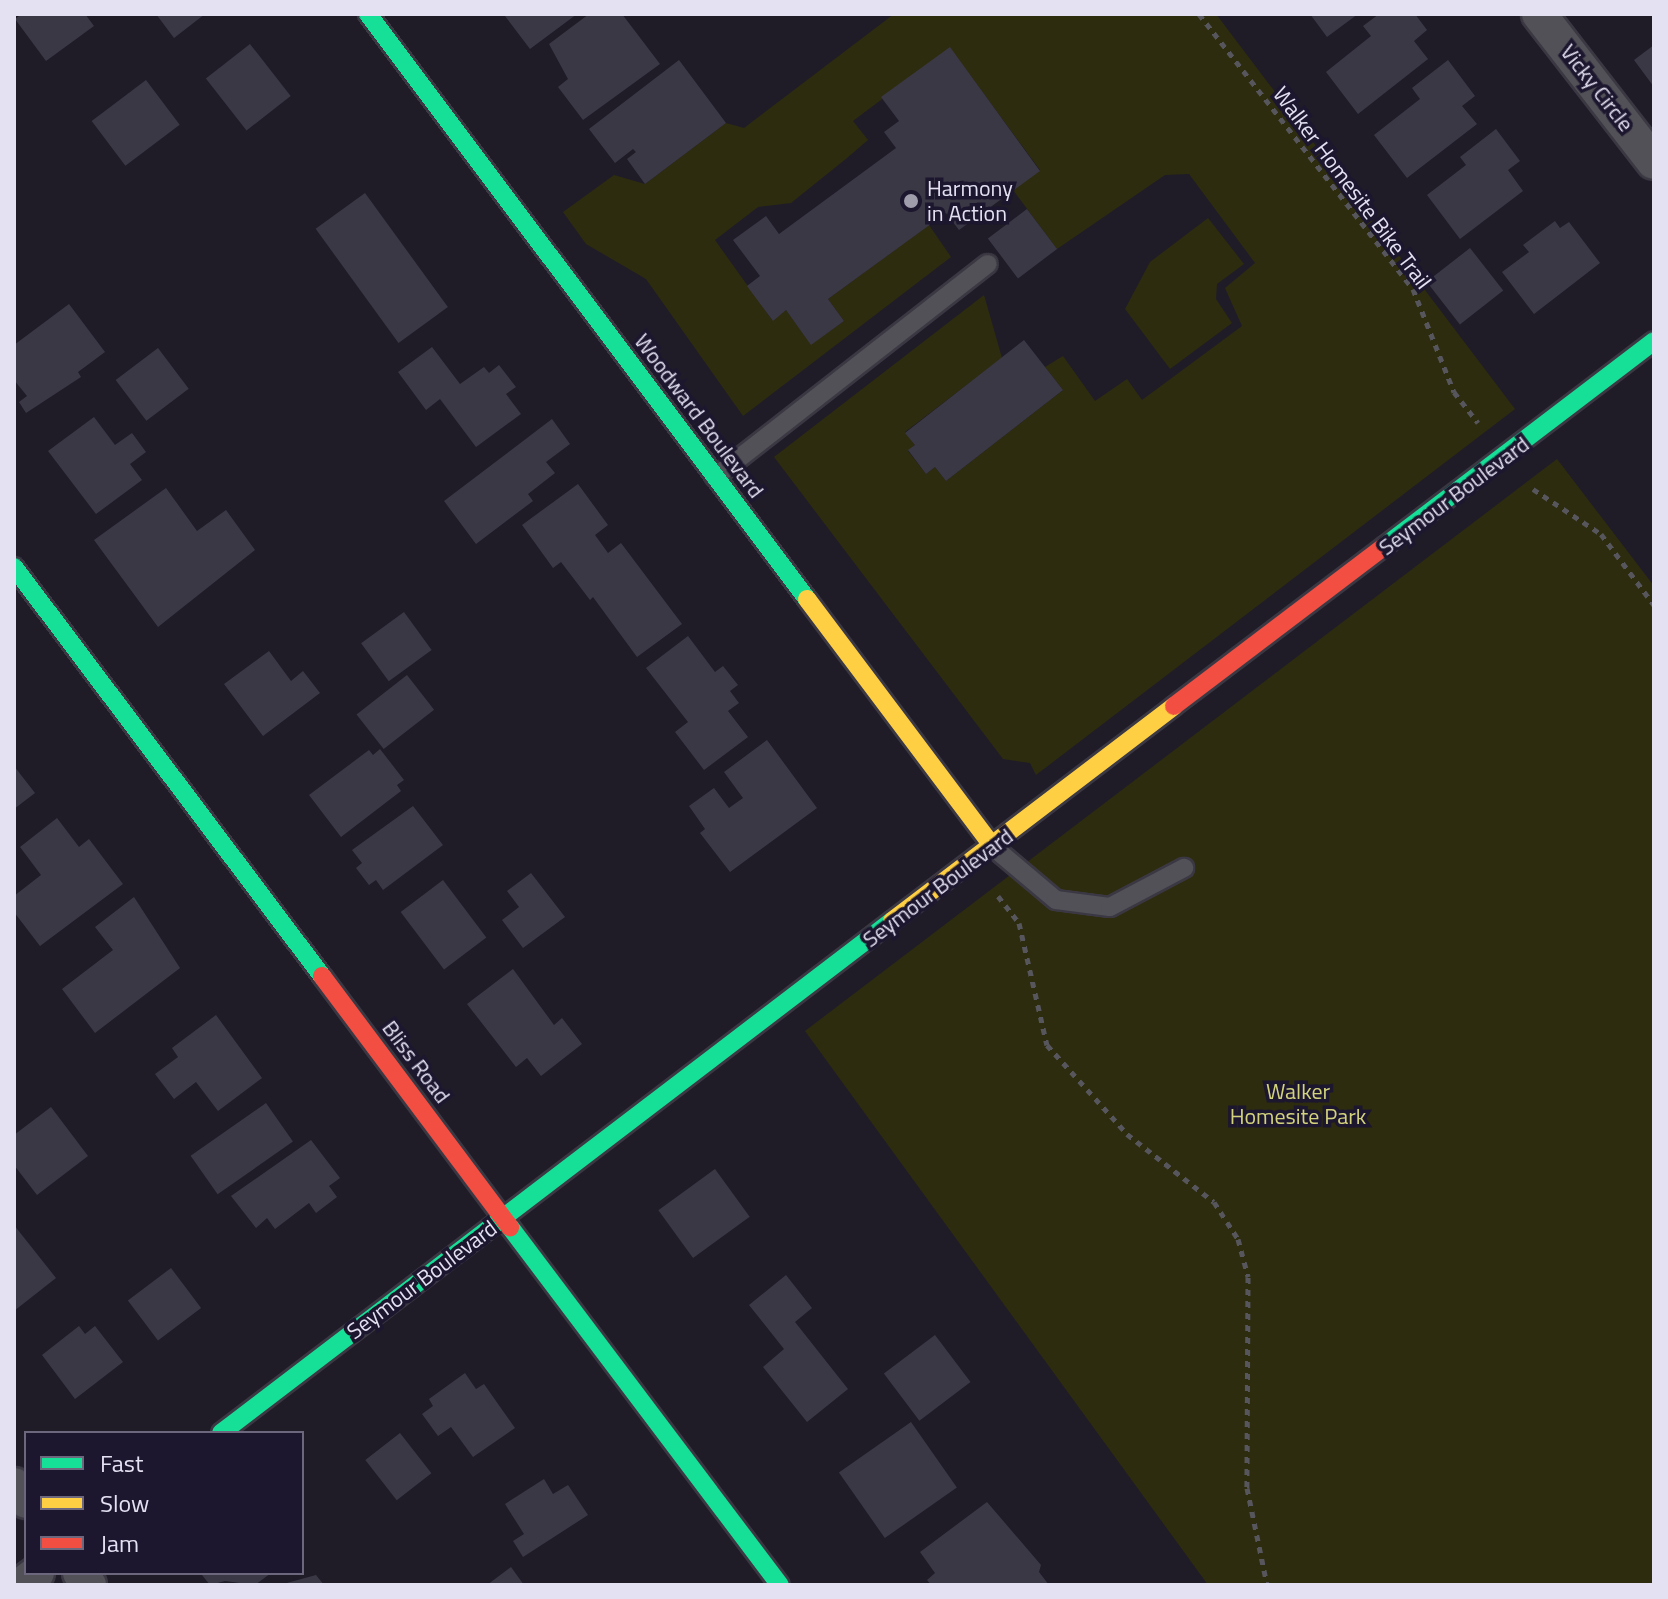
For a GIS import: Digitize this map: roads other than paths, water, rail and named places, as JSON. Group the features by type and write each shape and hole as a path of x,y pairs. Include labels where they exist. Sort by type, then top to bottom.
{"street":[{"name":"Woodward Boulevard","path":"368,14 993,847"},
{"name":"Vicky Circle","path":"1539,14 1654,162"},
{"name":"Seymour Boulevard","path":"224,1431 1654,341"},
{"name":"Bliss Road","path":"14,567 780,1585"}],"lane":[{"path":"715,477 988,264"},
{"path":"993,847 1056,900 1110,907 1184,868"}],"place":[{"name":"Harmony in Action","path":"911,201"}],"park label":[{"name":"Walker Homesite Park","path":"1298,1104"}]}
